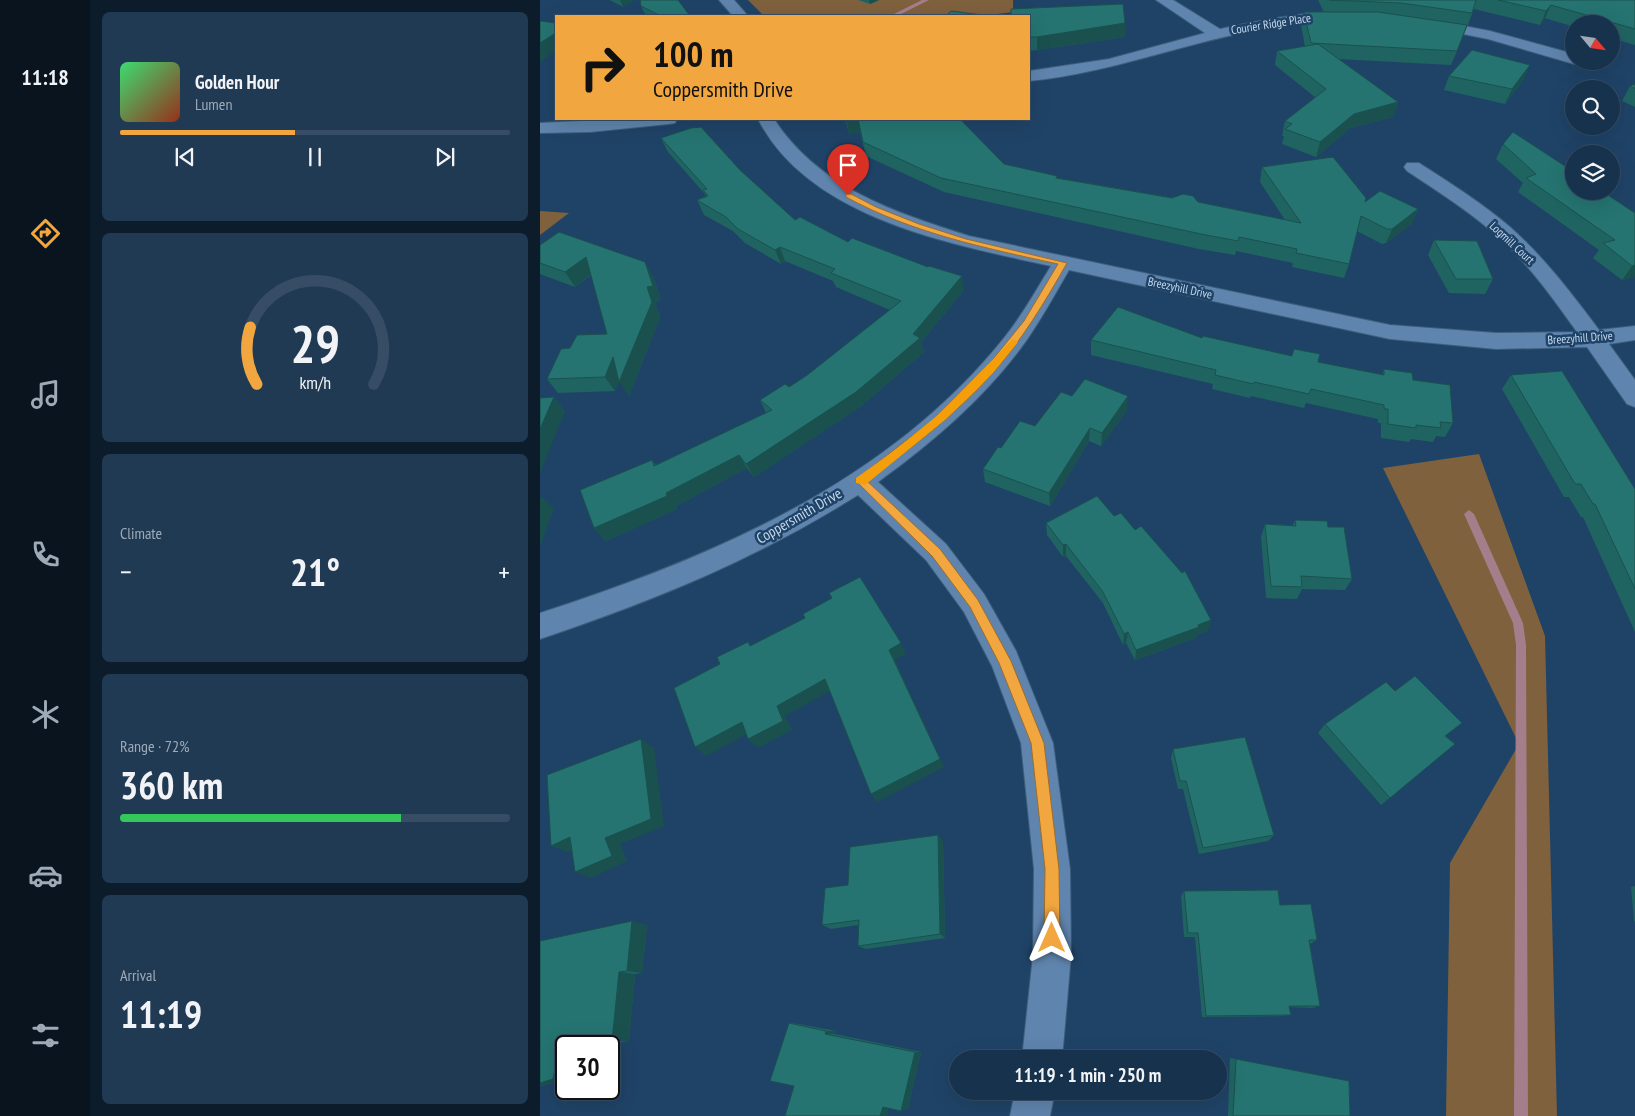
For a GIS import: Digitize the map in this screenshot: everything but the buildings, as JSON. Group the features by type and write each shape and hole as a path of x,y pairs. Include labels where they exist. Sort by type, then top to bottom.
{"street":[{"path":"726,0 740,15"},
{"path":"1164,0 1217,34"},
{"name":"Courier Ridge Place","path":"1030,76 1103,64 1217,34 1289,19 1360,17"},
{"path":"1413,21 1490,35 1565,57"},
{"path":"540,128 590,127 659,120"},
{"name":"Breezyhill Drive","path":"767,120 784,145 808,168 836,188 874,209 916,226 964,241 1390,332 1496,341 1592,339 1635,333"},
{"name":"Logmill Court","path":"1413,167 1473,208 1512,240 1546,276 1635,398"},
{"name":"Coppersmith Drive","path":"540,626 658,586 732,553 800,518 860,480 932,426 989,371 1027,323 1063,263"},
{"path":"860,480 936,552 974,603 1005,661 1037,743 1052,869 1052,954 1043,1050"},
{"path":"1030,1116 1033,1100"}],"shaded area":[{"path":"748,0 1013,0 1013,12 990,15 763,15"},
{"path":"540,211 569,213 540,235"},
{"path":"1479,454 1545,636 1557,1116 1446,1116 1450,863 1519,744 1383,468"}],"waterway":[{"path":"895,15 926,0"},
{"path":"1469,514 1518,623 1521,645 1521,1116"}],"slow traffic":[{"path":"861,482 860,480 898,454 962,399 1013,342"}],"route":[{"path":"848,195 874,209 916,226 964,241 1063,263 1027,323 1010,347 989,371 932,426 898,454 860,480 936,552 974,603 1005,661 1037,743 1052,869 1052,938"}]}
